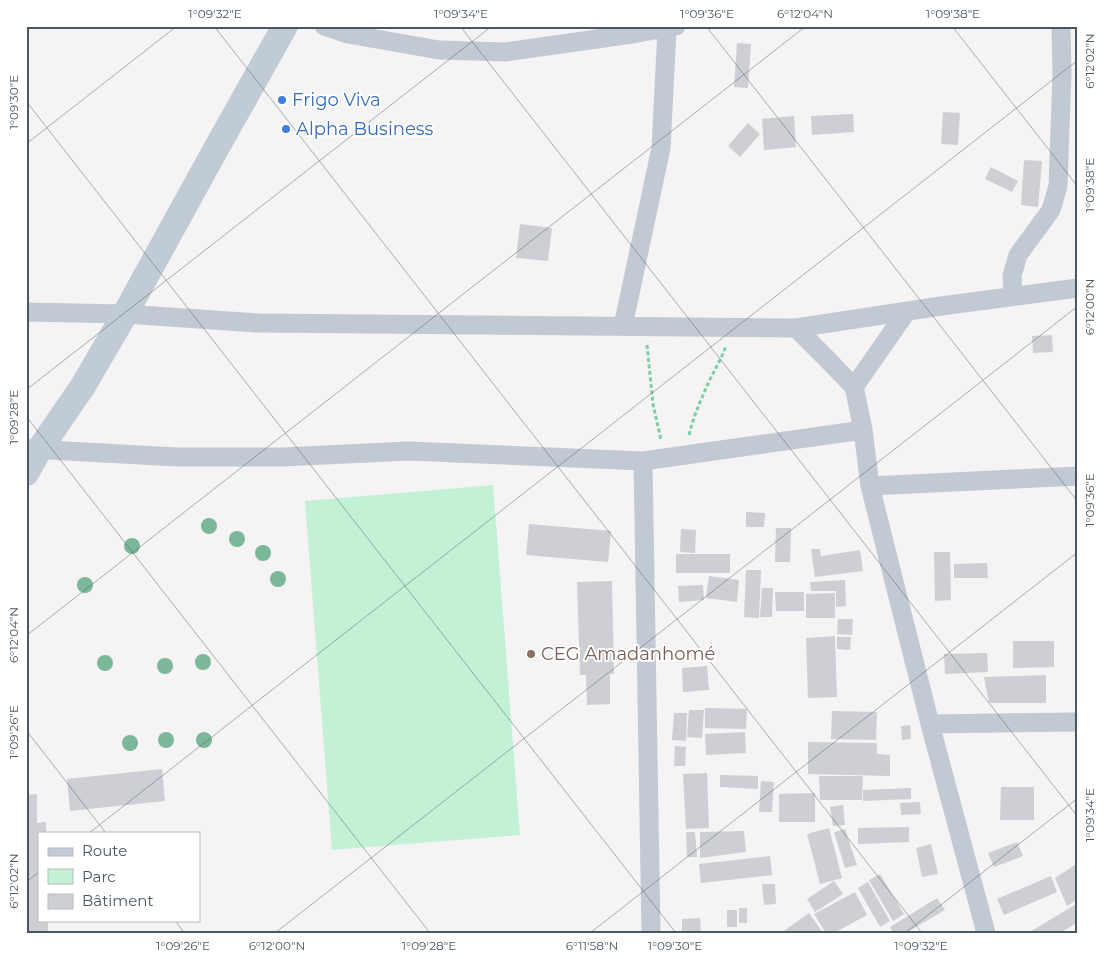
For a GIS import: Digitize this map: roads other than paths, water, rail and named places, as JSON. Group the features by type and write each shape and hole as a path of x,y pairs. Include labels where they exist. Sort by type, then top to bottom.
{"street":[{"path":"26,473 33,450 83,386 125,314 285,26"},
{"path":"324,26 348,34 439,50 506,52 671,28 661,148 622,326"},
{"path":"1013,296 1012,276 1018,255 1051,210 1058,186 1062,73 1061,26"},
{"path":"26,312 125,314 258,322 796,328 1078,288"},
{"path":"854,387 907,311"},
{"path":"796,328 854,387 863,430 870,486 930,724 986,933"},
{"path":"33,450 177,457 282,457 409,451 643,461 863,430"},
{"path":"643,461 651,933"},
{"path":"870,486 1078,476"},
{"path":"930,724 1078,722"}],"place":[{"name":"Frigo Viva","path":"282,100"},
{"name":"Alpha Business","path":"286,129"},
{"name":"CEG Amadanhomé","path":"531,654"}]}
